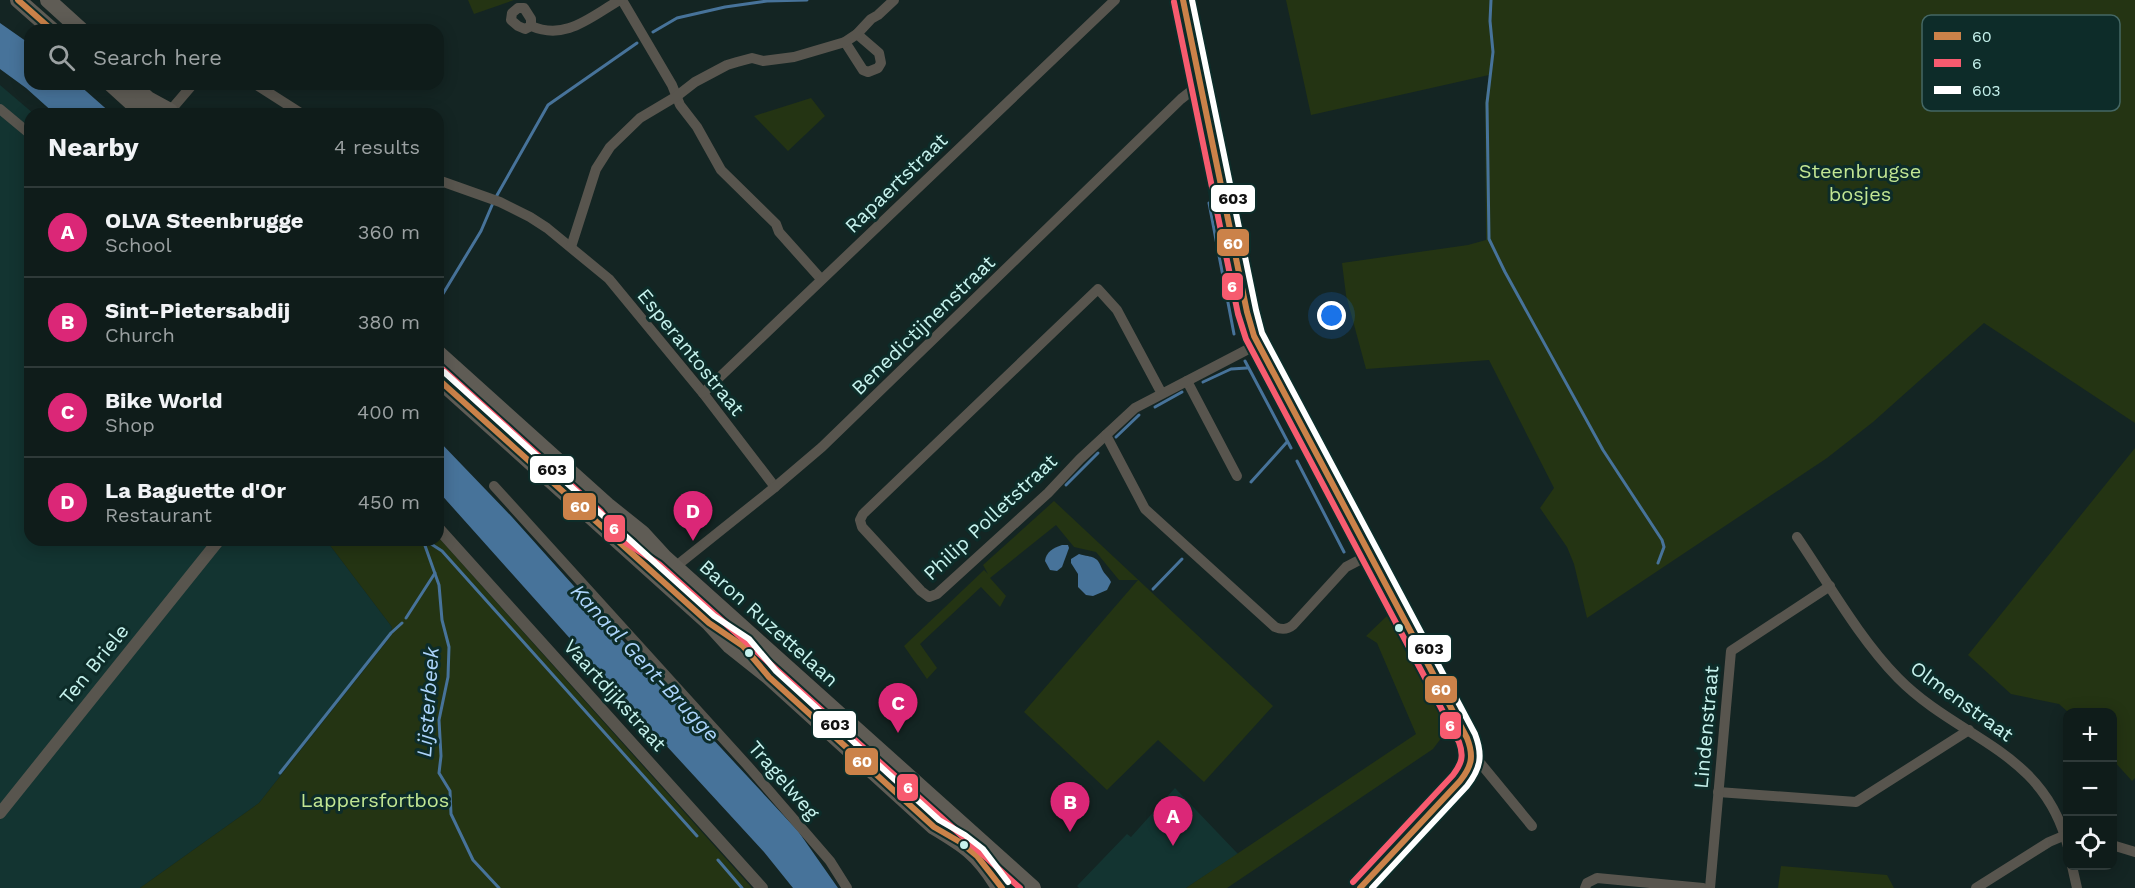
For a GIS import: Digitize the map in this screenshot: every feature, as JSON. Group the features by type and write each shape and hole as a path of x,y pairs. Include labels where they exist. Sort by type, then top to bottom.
{"main road":[{"path":"18,0 45,24"},
{"path":"48,0 74,24"},
{"path":"118,90 137,108"},
{"path":"138,90 164,108"},
{"path":"151,90 167,108"},
{"name":"Baron Ruzettelaan","path":"444,358 607,505 620,526 642,546 670,562 1033,888"},
{"name":"Baron Ruzettelaan","path":"444,384 709,623 730,646 769,677 934,827 961,843 982,861 999,885"}],"street":[{"path":"531,26 542,31 564,31 621,0 672,85 685,113 697,127 721,170 776,224 779,232 821,279"},
{"path":"571,247 601,158 640,118 677,96 695,82 737,62 752,58 763,61 794,57 844,42 857,34 866,23 894,0"},
{"name":"Rapaertstraat","path":"703,393 1115,0"},
{"path":"1183,0 1247,312 1258,344 1462,730 1473,758 1470,769 1460,781 1360,888"},
{"path":"844,42 863,70 868,72 878,68 881,63 879,53 857,34"},
{"name":"Benedictijnenstraat","path":"660,579 670,562 775,487 830,439 1181,99 1200,84"},
{"path":"174,108 188,90"},
{"path":"264,90 293,108"},
{"path":"0,109 24,129"},
{"name":"Esperantostraat","path":"444,182 530,217 609,279 703,393 775,487"},
{"name":"Philip Polletstraat","path":"1162,394 1117,310 1098,289 863,514 862,527 921,591 929,597 937,594 1048,493 1135,408 1162,394 1187,381 1258,344"},
{"path":"1187,381 1237,476"},
{"path":"1106,435 1145,509 1280,630 1288,629 1293,625 1346,567 1369,555"},
{"name":"Tragelweg","path":"494,486 755,774 830,861 847,888"},
{"name":"Vaartdijkstraat","path":"444,535 762,888"},
{"name":"Olmenstraat","path":"1797,537 1887,667 1913,692 2000,751 2028,774 2047,796 2063,827"},
{"name":"Ten Briele","path":"0,813 214,546"},
{"name":"Lindenstraat","path":"1710,888 1731,651 1830,586"},
{"path":"1719,792 1856,802 1969,730"},
{"path":"1473,758 1481,764 1532,826"},
{"path":"1976,888 2063,836"},
{"path":"2117,847 2135,852"},
{"path":"2073,870 2078,888"},
{"path":"1585,888 1587,883 1597,878 1703,888"}],"shaded area":[{"path":"0,85 27,108 24,108 24,546 331,546 392,627 391,636 259,803 140,888 0,888"},
{"path":"1175,788 1238,854 1186,888 1079,888 1077,886 1127,834 1131,837"}],"green space":[{"path":"468,0 514,0 474,14"},
{"name":"Steenbrugse bosjes","path":"1286,0 2135,0 2135,423 1984,323 1873,422 1827,458 1587,618 1574,564 1567,547 1540,508 1554,488 1489,360 1366,369 1346,295 1342,263 1468,245 1486,240 1485,103 1489,75 1311,115"},
{"path":"811,98 825,116 788,151 754,116"},
{"path":"2135,448 2135,778 2132,781 2117,764 2117,708 2064,708 2059,704 2011,694 1968,655"},
{"path":"1054,501 1273,706 1204,782 1158,740 1107,790 1024,712 1138,580 1119,580 1096,552 1074,547 1056,525 990,578 1006,596 1000,607 981,587 920,644 937,668 927,679 904,646 984,570 988,574 983,565"},
{"name":"Lappersfortbos","path":"444,544 752,888 140,888 259,803 391,636 392,627 331,546 444,546"},
{"path":"1390,613 1451,725 1433,749 1227,888 1186,888 1416,734 1377,643 1366,636"},
{"path":"1781,866 1887,875 1894,888 1778,888"}],"water":[{"path":"0,23 24,40 24,87 0,69"},
{"path":"28,90 85,90 105,108 48,108"},
{"path":"444,446 512,517 798,831 838,888 793,888 764,852 444,498"},
{"path":"1062,545 1068,545 1069,548 1062,567 1057,571 1050,570 1045,561 1047,555"},
{"path":"1079,554 1098,561 1111,582 1107,590 1093,596 1086,595 1078,587 1078,574 1071,559"}],"waterway":[{"path":"653,32 677,18 725,7 767,1 807,0"},
{"path":"1491,0 1490,21 1493,52 1487,103 1489,239 1603,450 1662,540 1664,547 1658,563"},
{"path":"496,197 548,105 637,43"},
{"path":"444,292 481,231 493,203"},
{"path":"1209,203 1234,334"},
{"path":"1245,361 1291,448"},
{"path":"1203,382 1231,369 1247,368"},
{"path":"1155,407 1182,392"},
{"path":"1116,437 1139,415"},
{"path":"1251,482 1287,442"},
{"path":"1066,485 1098,453"},
{"path":"1297,461 1344,552"},
{"name":"Lijsterbeek","path":"425,546 439,585 442,620 449,647 448,677 439,720 441,756 439,773 450,791 451,814 473,860 499,888"},
{"path":"434,546 442,551 697,836"},
{"path":"1153,589 1182,559"},
{"path":"406,618 435,573"},
{"path":"280,773 391,633 402,623"},
{"path":"718,860 742,888"}],"transit line":[{"name":"60","path":"18,0 45,24"},
{"name":"60","path":"1183,0 1247,312 1254,336 1467,738 1471,750 1471,761 1460,781 1360,888"},
{"name":"603","path":"1192,0 1262,333 1475,734 1479,748 1478,767 1467,786 1372,888"},
{"name":"6","path":"1174,2 1238,314 1246,339 1461,747 1461,759 1453,775 1353,882"},
{"name":"6","path":"444,370 600,511 626,543 659,564 1020,888"},
{"name":"603","path":"444,372 714,616 749,639 776,671 939,820 983,849 1008,882"},
{"name":"60","path":"444,384 709,623 743,646 769,677 934,827 960,842 977,856 1002,888"}],"place":[{"name":"La Baguette d'Or","path":"693,541"},
{"name":"Bike World","path":"898,733"},
{"name":"Sint-Pietersabdij","path":"1070,832"},
{"name":"OLVA Steenbrugge","path":"1173,846"}],"water label":[{"name":"Kanaal Gent-Brugge","path":"645,663"}]}
